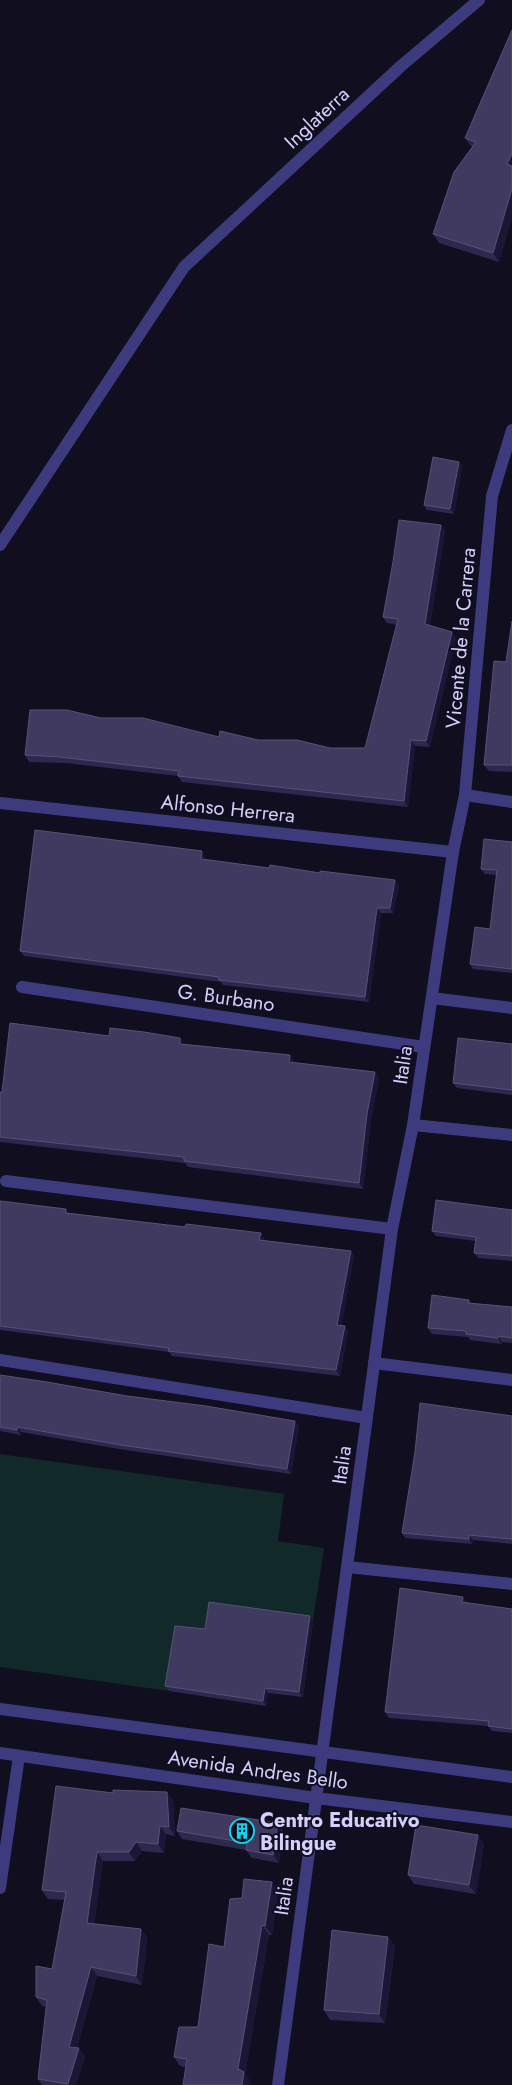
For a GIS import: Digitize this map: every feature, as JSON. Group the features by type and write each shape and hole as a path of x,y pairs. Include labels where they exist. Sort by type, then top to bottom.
{"street":[{"name":"Inglaterra","path":"0,545 184,267 401,66 479,0"},
{"name":"Vicente de la Carrera","path":"453,852 465,795 492,496 512,430"},
{"path":"465,795 512,802"},
{"name":"Alfonso Herrera","path":"0,803 453,852"},
{"name":"Italia","path":"278,2085 392,1229 414,1125 453,852"},
{"name":"G. Burbano","path":"22,987 424,1046"},
{"path":"432,998 512,1008"},
{"path":"414,1125 512,1135"},
{"path":"6,1181 392,1229"},
{"path":"0,1360 367,1418"},
{"path":"374,1363 512,1380"},
{"path":"347,1567 512,1584"},
{"name":"Avenida Andres Bello","path":"0,1709 512,1777"},
{"name":"Avenida Andres Bello","path":"0,1753 316,1798 512,1822"},
{"path":"0,1888 19,1756"}],"green space":[{"path":"0,1454 284,1494 278,1541 324,1548 313,1621 213,1607 209,1634 169,1691 0,1667"}],"building":[{"path":"512,30 512,154 507,164 512,166 512,189 493,253 433,234 454,172 476,142 465,138"},
{"path":"433,457 459,462 450,509 424,505"},
{"path":"399,520 441,525 425,624 452,632 426,741 411,740 404,801 178,776 179,771 60,757 25,755 30,710 67,710 101,718 143,718 219,737 220,731 258,740 297,740 330,748 365,748 398,619 383,617"},
{"path":"512,621 512,765 484,765 494,661 506,662"},
{"path":"35,830 202,851 201,859 269,868 270,865 320,873 320,871 395,880 390,908 377,908 365,997 219,980 219,977 20,951"},
{"path":"484,839 512,842 512,969 470,964 475,927 490,929 497,870 481,869"},
{"path":"10,1023 109,1036 110,1028 144,1032 180,1038 180,1044 290,1055 289,1062 375,1072 367,1114 359,1183 184,1161 184,1157 0,1137 0,1092 2,1092"},
{"path":"458,1038 512,1044 512,1090 453,1083"},
{"path":"436,1200 512,1210 512,1256 474,1253 476,1237 432,1231"},
{"path":"0,1201 66,1209 66,1213 185,1227 186,1224 261,1233 259,1240 351,1251 337,1325 345,1326 336,1370 168,1351 169,1348 0,1326"},
{"path":"432,1295 469,1300 468,1303 512,1307 512,1338 498,1336 498,1338 466,1334 466,1331 428,1328"},
{"path":"0,1375 295,1421 287,1469 121,1445 18,1427 17,1430 0,1427"},
{"path":"420,1403 512,1416 512,1539 469,1535 469,1539 402,1533 415,1452"},
{"path":"400,1588 463,1597 462,1602 512,1609 512,1729 488,1726 489,1721 385,1712"},
{"path":"209,1602 310,1616 299,1692 265,1688 263,1701 165,1686 175,1626 205,1629"},
{"path":"56,1786 113,1793 113,1790 167,1792 169,1827 160,1826 158,1844 136,1842 129,1852 97,1852 87,1923 141,1929 136,1976 91,1967 69,2047 79,2048 68,2084 38,2079 47,2000 36,1997 36,1966 52,1969 66,1892 42,1890"},
{"path":"181,1808 278,1823 273,1855 246,1850 247,1843 177,1831"},
{"path":"416,1825 478,1835 469,1885 408,1875"},
{"path":"244,1879 272,1882 265,1926 262,1925 238,2069 244,2072 242,2085 183,2085 187,2059 174,2057 179,2027 198,2027 209,1944 224,1947 230,1899 242,1898"},
{"path":"332,1930 388,1937 379,2014 324,2010"}],"place":[{"name":"Centro Educativo Bilingue","path":"242,1831"}]}
